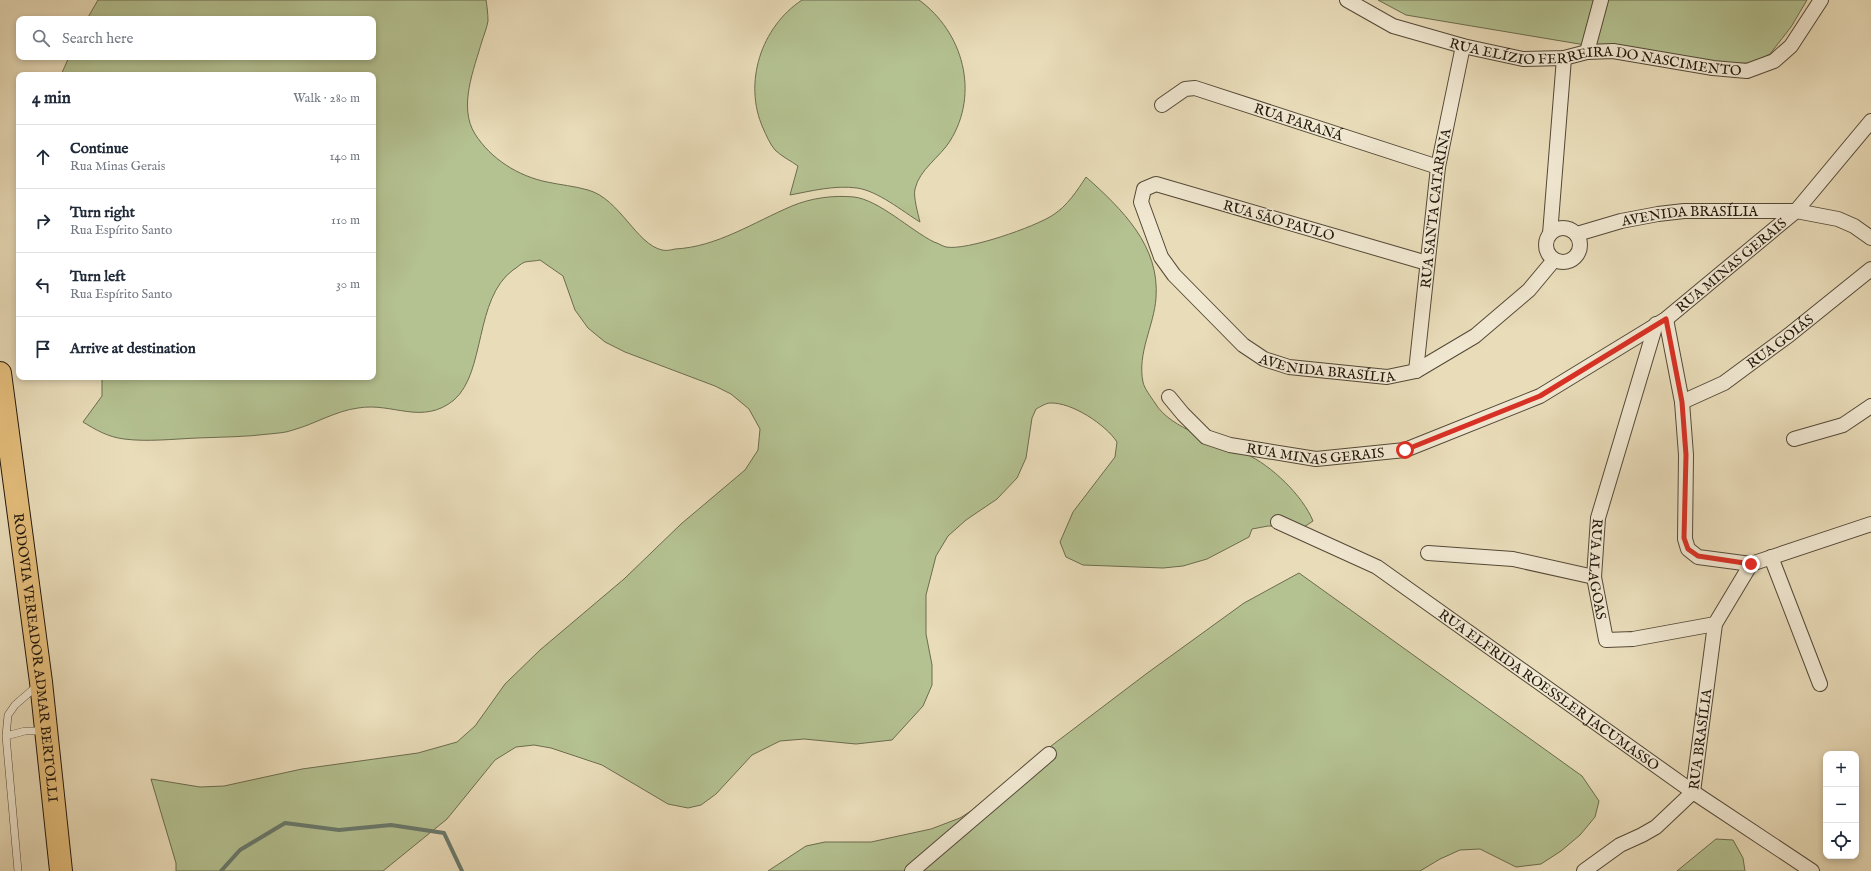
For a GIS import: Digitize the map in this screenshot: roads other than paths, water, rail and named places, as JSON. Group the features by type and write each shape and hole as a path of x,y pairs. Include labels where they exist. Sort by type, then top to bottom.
{"highway":[{"name":"RODOVIA VEREADOR ADMAR BERTOLLI","path":"0,373 41,682 60,871"}],"street":[{"name":"RUA ELÍZIO FERREIRA DO NASCIMENTO","path":"1347,0 1393,26 1463,46 1523,59 1564,58 1587,52 1613,51 1713,68 1747,71 1774,61 1791,46 1821,0"},
{"path":"1587,52 1601,0"},
{"name":"RUA SANTA CATARINA","path":"1416,371 1438,167 1463,46"},
{"path":"1550,234 1555,230 1567,228 1577,234 1581,245 1577,257 1566,263 1554,260 1547,251 1546,245 1550,234 1564,58"},
{"name":"RUA PARANÁ","path":"1162,105 1185,89 1195,88 1438,167"},
{"name":"RUA MINAS GERAIS","path":"1169,397 1183,414 1206,437 1230,445 1316,459 1405,450 1540,396 1661,322 1796,211 1871,122"},
{"name":"RUA SÃO PAULO","path":"1141,202 1144,189 1156,184 1427,263"},
{"name":"AVENIDA BRASÍLIA","path":"1141,202 1161,257 1174,275 1243,346 1264,359 1289,367 1387,377 1416,371 1475,336 1529,290 1554,260"},
{"name":"AVENIDA BRASÍLIA","path":"1577,234 1621,221 1684,211 1796,211 1838,219 1854,226 1871,238"},
{"name":"RUA GOIÁS","path":"1682,402 1724,383 1789,335 1871,269"},
{"path":"1661,322 1682,402 1686,455 1684,538 1688,549 1698,556 1751,564 1871,524"},
{"name":"RUA ALAGOAS","path":"1661,322 1598,518 1594,577 1606,640 1634,639 1715,624"},
{"path":"1794,439 1843,425 1871,406"},
{"name":"RUA ELFRIDA ROESSLER JACUMASSO","path":"1278,522 1377,567 1693,792 1812,871"},
{"path":"1428,553 1513,559 1594,577"},
{"path":"1771,557 1820,684"},
{"path":"1715,624 1751,564"},
{"name":"RUA BRASÍLIA","path":"1584,871 1620,845 1656,827 1693,792 1715,624"},
{"path":"912,871 1049,754"}],"lane":[{"path":"18,871 6,736 8,715 15,705 41,682"},
{"path":"6,736 25,731 46,731"}],"waterway":[{"path":"221,871 240,850 285,823 339,830 391,825 444,833 462,871"}]}
